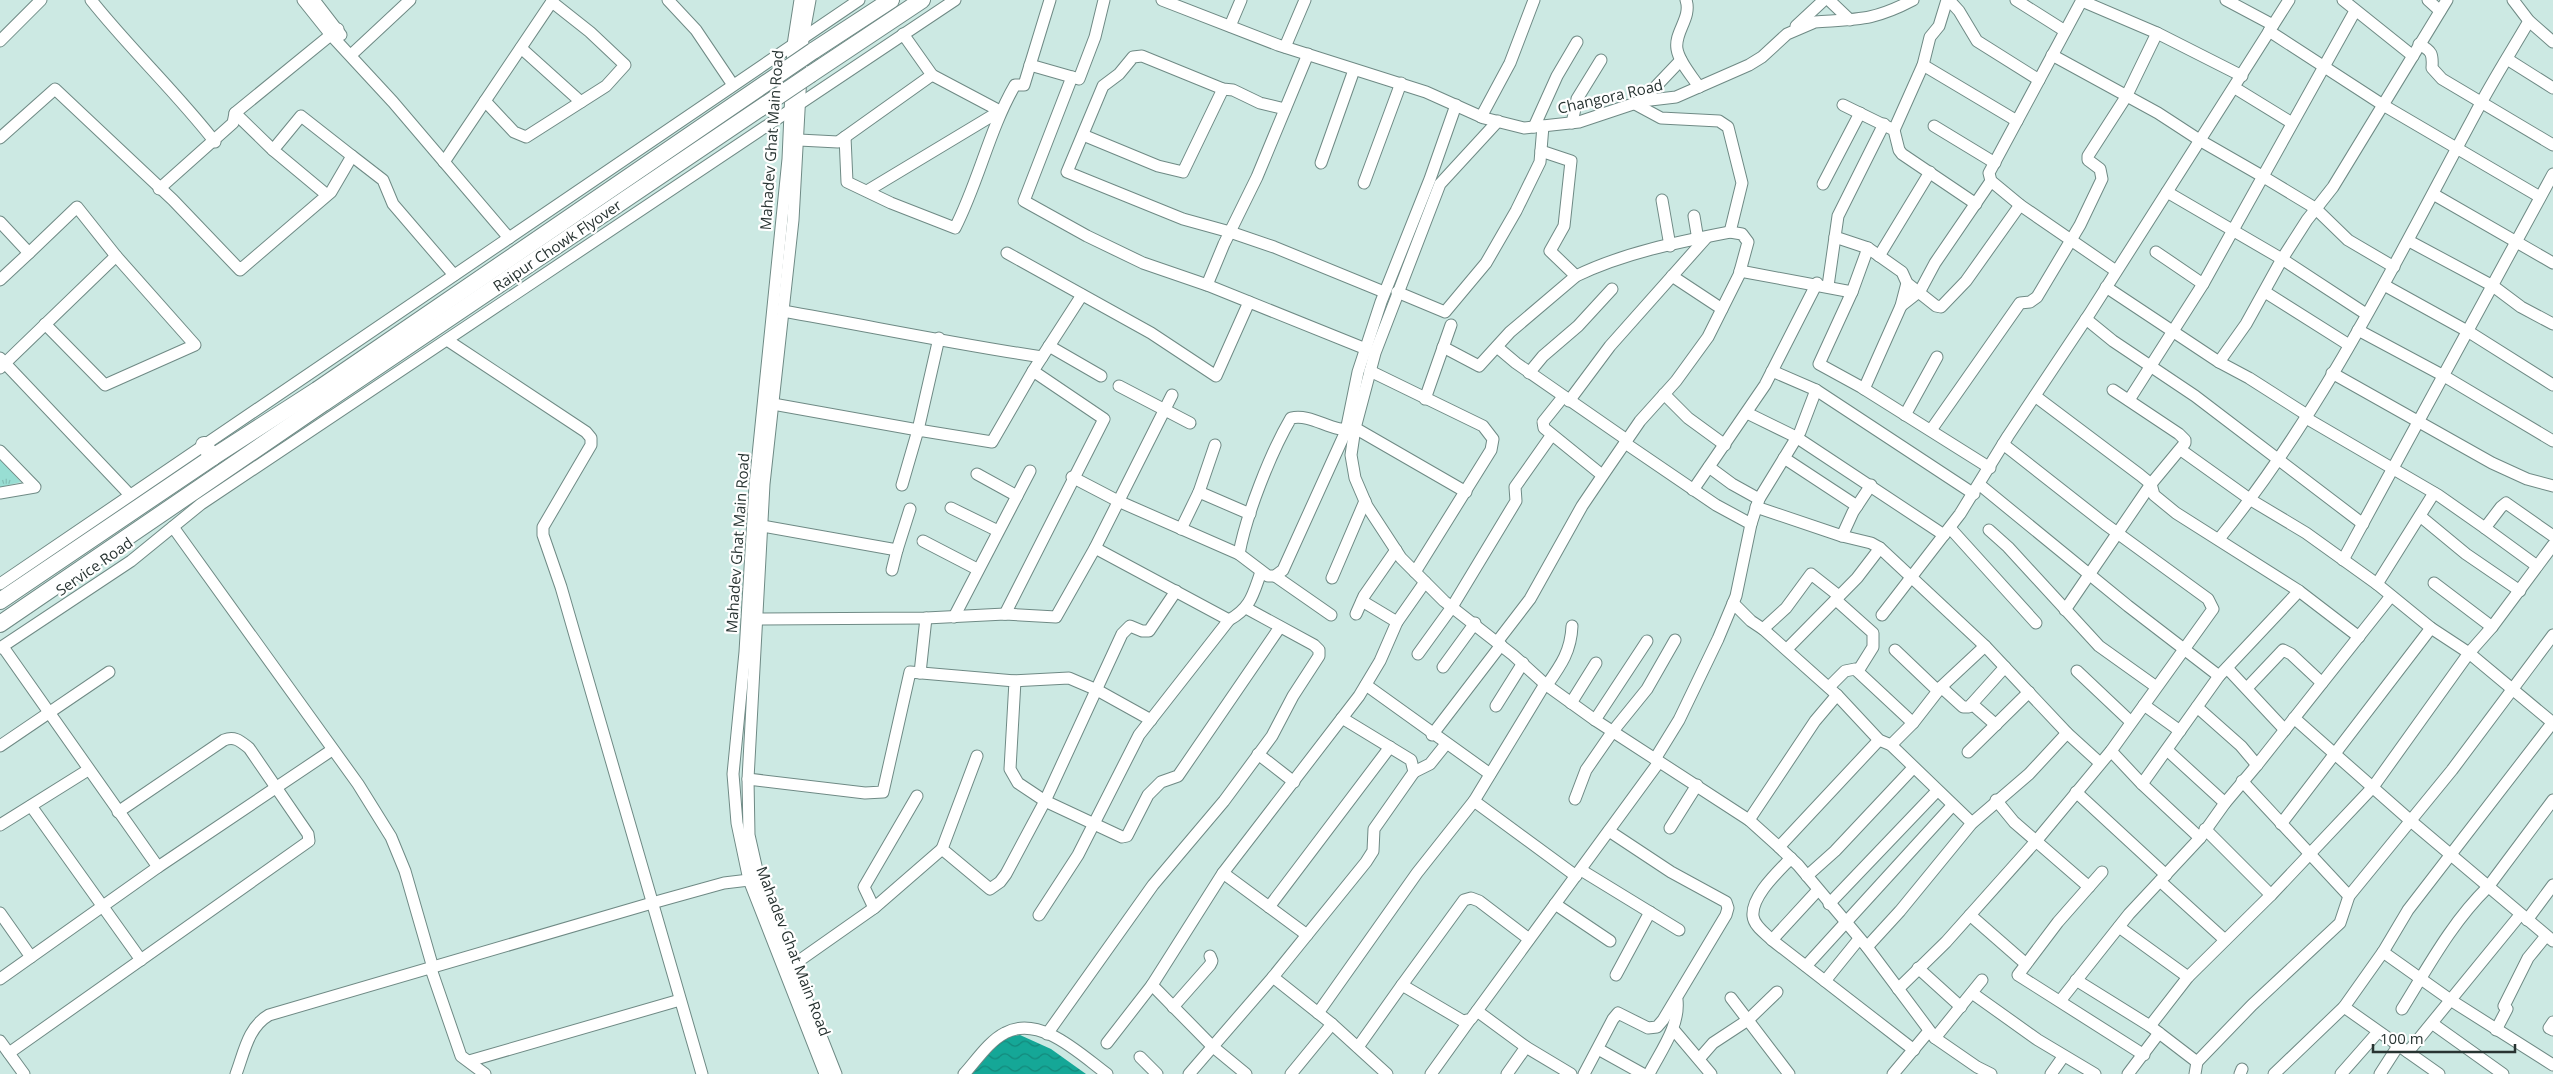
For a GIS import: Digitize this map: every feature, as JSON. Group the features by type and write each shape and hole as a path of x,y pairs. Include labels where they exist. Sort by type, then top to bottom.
{"highway":[{"name":"Raipur Chowk Flyover","path":"0,624 197,498 321,396 891,0"},
{"name":"Raipur Chowk Flyover","path":"0,601 208,451 321,396 922,0"}],"street":[{"path":"0,42 40,0"},
{"path":"91,0 125,43 190,111 215,142"},
{"path":"303,0 334,32"},
{"path":"314,0 350,55 509,238"},
{"path":"350,55 410,0"},
{"path":"668,0 696,30 733,85"},
{"name":"Mahadev Ghat Main Road","path":"800,0 793,45 795,107 755,485 745,652 733,774 737,823 749,880 825,1074"},
{"path":"810,0 803,38 795,107 799,140 762,526 748,780 749,835 759,879 836,1074"},
{"path":"0,584 130,496 208,451 454,275 859,0"},
{"name":"Service Road","path":"1,648 131,561 174,527 197,498 447,340 955,0"},
{"path":"845,137 847,182 955,228 968,203 1000,111 1015,85 1024,84 1050,0"},
{"path":"1030,65 1079,79 1095,36 1104,0"},
{"name":"Changora Road","path":"1162,0 1285,47 1354,70 1401,83 1481,117 1524,128 1572,122 1638,103 1676,97 1755,61 1787,34 1815,22 1874,18 1908,1"},
{"path":"1193,11 1198,0"},
{"path":"1230,26 1241,0"},
{"path":"1285,47 1305,0"},
{"path":"1481,117 1510,63 1534,0"},
{"path":"1686,0 1688,13 1676,42 1681,60 1699,87"},
{"path":"1787,34 1824,0"},
{"path":"1829,0 1850,20"},
{"path":"1693,490 1747,413 1823,285 1835,237 1838,216 1923,65 1925,49 1930,37 1939,26 1948,0 1960,11 1978,41 2039,80"},
{"path":"2016,0 2065,31"},
{"path":"2116,272 2020,205 1991,182 1989,173 2082,0 2157,33 2242,76"},
{"path":"2226,0 2271,28 2325,68 2383,105 2540,197"},
{"path":"1882,615 1912,578 1977,489 2004,444 2235,88 2289,0"},
{"path":"2343,0 2412,56"},
{"path":"2428,0 2440,11"},
{"path":"2219,362 2265,292 2282,259 2315,208 2333,187 2447,0"},
{"path":"2513,0 2529,21 2553,42"},
{"path":"444,162 552,1 590,32 625,65 606,86 526,137 514,132 485,101"},
{"path":"2129,400 2152,367 2172,331 2203,284 2262,176 2325,68 2355,11"},
{"path":"2219,539 2280,460 2307,417 2409,241 2480,104 2529,21"},
{"path":"159,188 215,142 234,123 235,112 334,32"},
{"path":"1931,430 2020,303 2030,302 2037,298 2080,226 2102,179 2100,169 2088,160 2088,156 2126,97 2157,33"},
{"path":"903,34 932,75 1000,111"},
{"path":"1397,292 1445,312 1486,263 1540,162 1539,126 1557,76 1578,42"},
{"path":"2419,44 2430,49 2433,55 2432,68 2435,74 2480,104 2553,145"},
{"path":"521,48 581,102"},
{"path":"1207,285 1257,177 1308,54"},
{"path":"2052,55 2158,113 2201,141 2315,208 2348,240 2394,267"},
{"path":"1285,109 1260,103 1232,90 1223,89 1142,56 1134,57 1119,74 1103,86 1068,172 1183,220 1230,232 1308,260 1384,292"},
{"path":"2507,59 2553,88"},
{"path":"1572,122 1577,99 1601,60"},
{"path":"1681,60 1638,103 1661,118 1719,121 1728,127 1742,183 1730,232"},
{"path":"1923,65 2017,121"},
{"path":"1321,164 1354,70"},
{"path":"799,140 838,142 932,75"},
{"path":"1072,77 1024,201 1087,236 1143,263 1207,285 1366,349"},
{"path":"1364,183 1401,83"},
{"path":"2235,88 2292,123"},
{"path":"0,138 55,89 159,188 240,270 327,195 352,156"},
{"path":"1083,135 1158,166 1183,172 1223,89"},
{"path":"1456,105 1430,180 1384,292 1358,372 1351,430 1351,455 1355,478 1365,501 1396,550 1415,572 1452,607 1523,663 1546,685 1595,720 1657,761 1697,784 1750,820 1780,847 1863,943 1932,1035 1977,1067 1991,1074"},
{"path":"1843,105 1889,127 1899,150 1976,204"},
{"path":"867,191 1000,111"},
{"path":"235,112 273,150 327,195"},
{"path":"1823,184 1860,113"},
{"path":"273,150 301,116 383,180 393,204 454,275"},
{"path":"1275,576 1283,570 1351,430 1397,292 1440,184 1498,121"},
{"path":"1934,126 1995,163"},
{"path":"1541,151 1571,161 1564,226 1550,251 1576,276"},
{"path":"1879,256 1930,172"},
{"path":"2344,560 2553,174"},
{"path":"1901,306 1920,291 1944,250 1991,182"},
{"path":"2167,192 2282,259 2366,314"},
{"path":"2433,194 2553,263"},
{"path":"1662,200 1670,246"},
{"path":"1835,237 1868,248 1902,272 1908,282 1936,306 1944,306 1966,282 2020,205"},
{"path":"0,280 77,207 116,256 195,345 106,385 45,324"},
{"path":"1694,216 1702,239"},
{"path":"0,222 29,253"},
{"path":"1432,735 1530,599 1582,506 1602,475 1708,337 1740,271 1748,242 1742,234 1730,232 1626,256 1576,276 1510,332 1478,366 1443,347"},
{"path":"1602,475 1545,431 1543,422 1566,399 1702,239"},
{"path":"2409,241 2493,286 2521,307 2553,324"},
{"path":"1868,248 1852,292 1819,364 1864,389 1990,468"},
{"path":"2156,252 2203,284"},
{"path":"1007,253 1151,334 1216,376 1249,302"},
{"path":"116,256 2,363 130,496"},
{"path":"1740,271 1823,285 1852,292"},
{"path":"1672,276 1722,309"},
{"path":"1864,389 1901,306 1908,282"},
{"path":"2384,285 2469,332 2553,385"},
{"path":"2106,287 2219,362 2249,378 2350,446 2434,492 2537,566"},
{"path":"1529,373 1543,356 1578,326 1612,289"},
{"path":"2265,292 2349,345"},
{"path":"773,404 992,442 1033,371 1082,295"},
{"path":"783,310 939,338 975,347 1042,357"},
{"path":"2086,319 2113,341 2280,460 2364,524"},
{"path":"1425,399 1451,325"},
{"path":"2358,330 2444,376 2553,440"},
{"path":"902,485 918,430 939,338"},
{"path":"447,340 586,432 591,438 590,445 544,527 543,535 561,588 702,1074"},
{"path":"1049,346 1102,376"},
{"path":"1497,347 1529,373 1693,490 1751,524"},
{"path":"1905,415 1937,357"},
{"path":"1005,614 1072,477 1104,419 1033,371"},
{"path":"1370,371 1483,426 1493,439 1490,450 1466,492 1415,572"},
{"path":"1772,371 1816,390 1977,489 2090,573 2128,606 2183,648 2247,688 2285,730"},
{"path":"2332,373 2418,423 2497,465 2527,478 2553,486"},
{"path":"1119,386 1190,423"},
{"path":"1431,1074 1579,873 1657,761 1687,703 1733,603 1751,524 1758,503 1796,437 1816,390"},
{"path":"2065,610 2151,484 2185,443 2183,437 2113,390"},
{"path":"757,619 926,618 1005,614 1056,617 1095,548 1172,394"},
{"path":"1664,394 1688,418 1725,445"},
{"path":"2035,396 2151,484 2154,495 2158,499 2299,591 2359,636"},
{"path":"1747,413 1796,437 1947,531 2036,623"},
{"path":"1239,554 1243,533 1250,514 1291,418 1302,416 1351,430 1466,492"},
{"path":"1418,654 1452,607 1518,499 1515,486 1551,436"},
{"path":"1898,989 1970,915 2037,840 2111,750 2144,706 2155,686 2211,614 2212,604 2208,599 2118,533 2004,444"},
{"path":"1181,530 1199,492 1215,445"},
{"path":"0,450 35,487 0,493"},
{"path":"2181,450 2251,500 2306,533 2377,584 2431,628 2469,653 2553,723 2408,910 2383,952 2344,1006 2274,1074"},
{"path":"1784,458 1857,506"},
{"path":"1709,467 1758,503 1842,536 1871,543 1880,548 1985,646 2067,733 2100,763"},
{"path":"954,617 977,569 1030,472"},
{"path":"977,474 1017,496"},
{"path":"1072,477 1118,501 1239,554 1261,572 1268,576 1275,576 1331,615"},
{"path":"1842,536 1857,506 1871,485"},
{"path":"1199,492 1250,514"},
{"path":"2377,584 2434,492"},
{"path":"1332,578 1365,501"},
{"path":"2485,528 2506,503 2553,536"},
{"path":"951,508 998,531"},
{"path":"892,570 910,509"},
{"path":"2420,516 2466,554 2520,591"},
{"path":"762,526 897,550"},
{"path":"174,527 358,784 391,837 405,871 456,1047 460,1056 484,1074"},
{"path":"1989,530 2099,646 2155,686"},
{"path":"923,541 977,569"},
{"path":"2150,1026 2188,977 2271,895 2373,787 2469,653 2520,591 2553,545"},
{"path":"1095,548 1229,620"},
{"path":"1787,650 1857,578 1880,548"},
{"path":"1356,614 1362,601 1396,550"},
{"path":"1039,915 1078,854 1139,736 1229,620 1242,613 1246,608 1261,572"},
{"path":"1763,629 1786,608 1811,574 1873,633 1873,648 1858,671"},
{"path":"1107,1043 1152,984 1223,872 1294,782 1366,685 1380,661 1397,622 1425,582"},
{"path":"2434,583 2492,627"},
{"path":"942,849 990,888 1000,882 1045,801 1122,634 1130,626 1142,631 1150,631 1176,591"},
{"path":"2142,784 2223,672 2299,591"},
{"path":"2060,1001 2119,927 2203,833 2224,803 2257,765 2391,596"},
{"path":"1362,601 1397,622"},
{"path":"1733,603 1751,621 1763,629 1833,691 1879,740 1891,745 1952,806 1972,823"},
{"path":"1047,1034 1154,885 1193,840 1258,754 1319,656 1319,650 1314,644 1246,608"},
{"path":"920,674 926,618"},
{"path":"1443,667 1475,624"},
{"path":"1318,1013 1417,874 1474,801 1546,685 1560,667 1572,643 1572,626"},
{"path":"1013,681 1015,681 1010,769 1018,783 1045,801 1122,837 1126,836 1148,795 1161,782 1178,776 1280,627"},
{"path":"2281,824 2431,628"},
{"path":"2076,980 2150,1026 2198,1070 2252,1004 2340,923 2349,896 2412,822 2553,635"},
{"path":"1575,799 1586,770 1613,731 1646,689 1675,640"},
{"path":"1595,720 1647,641"},
{"path":"1891,745 1913,723 1939,689 1985,646"},
{"path":"1,648 158,867"},
{"path":"1895,650 1939,689 1963,707 1969,707 2005,667"},
{"path":"2247,688 2283,650 2292,654 2322,683"},
{"path":"1496,706 1523,663"},
{"path":"1571,703 1596,663"},
{"path":"1750,820 1833,691 1850,668 1858,671 1913,723"},
{"path":"2077,671 2131,722"},
{"path":"0,746 109,672"},
{"path":"748,780 865,793 883,792 910,672 1013,681 1069,678 1097,690 1151,720"},
{"path":"1366,685 1432,735 1490,774"},
{"path":"1968,752 2029,692"},
{"path":"1972,704 1996,725"},
{"path":"2144,706 2180,731"},
{"path":"2197,708 2241,746 2257,765"},
{"path":"1342,718 1411,760 1414,772"},
{"path":"2294,718 2523,918 2550,939 2528,958 2504,1006 2507,1008 2496,1030"},
{"path":"1826,981 1863,943 1900,911 1972,823 1996,800 2029,774 2067,733"},
{"path":"9,1053 310,841 308,834 249,748 238,739 231,737 118,812"},
{"path":"1780,847 1879,740"},
{"path":"1188,1074 1273,977 1366,862 1373,850 1374,830 1414,772 1430,764 1446,744"},
{"path":"1269,907 1390,747"},
{"path":"0,979 158,867 332,750"},
{"path":"2111,750 2142,784 2203,833 2271,895"},
{"path":"2167,750 2224,803"},
{"path":"1258,754 1294,782"},
{"path":"793,965 874,908 942,849 977,756"},
{"path":"1807,876 1835,851 1914,768"},
{"path":"0,825 88,770"},
{"path":"2242,782 2349,896"},
{"path":"1670,828 1697,784"},
{"path":"1830,904 1937,791"},
{"path":"2076,792 2225,940"},
{"path":"874,908 864,887 917,796"},
{"path":"1996,800 2008,816 2089,887"},
{"path":"2402,1009 2462,916 2488,887 2553,800"},
{"path":"1474,801 1579,873 1679,930"},
{"path":"31,806 141,960"},
{"path":"1806,966 1845,921 1877,889 1952,806"},
{"path":"1584,1074 1618,1013 1653,1028 1663,1020 1726,915 1728,908 1726,902 1671,872 1609,831"},
{"path":"1791,858 1764,887 1754,909 1755,922 1772,940 1914,1050"},
{"path":"1223,872 1307,935"},
{"path":"2102,872 2018,975 2144,1055"},
{"path":"236,1074 250,1035 260,1020 269,1015 652,903 724,883 749,880"},
{"path":"2380,1074 2403,1049 2433,1024 2490,949 2523,918 2553,885"},
{"path":"1772,940 1818,890"},
{"path":"1358,1047 1464,900 1471,898 1479,901 1529,939"},
{"path":"1556,904 1610,941"},
{"path":"1616,975 1650,912"},
{"path":"0,913 31,957"},
{"path":"1970,915 2026,964"},
{"path":"2119,927 2188,977"},
{"path":"2383,952 2452,1001 2553,1066"},
{"path":"1173,1007 1210,965 1212,961 1210,956"},
{"path":"1918,968 1961,1007"},
{"path":"1273,977 1332,1024 1387,1074"},
{"path":"1909,1074 1896,1070 1914,1050 1961,1007 1982,980"},
{"path":"1152,984 1212,1046 1246,1074"},
{"path":"1402,985 1463,1021 1469,1021"},
{"path":"1699,1060 1713,1043 1748,1020 1777,992"},
{"path":"1972,993 2063,1057 2095,1074"},
{"path":"1649,1074 1672,1029 1678,1006 1676,998"},
{"path":"1732,998 1789,1074"},
{"path":"469,1062 680,1000"},
{"path":"2344,1006 2439,1074"},
{"path":"1477,1011 1526,1047 1571,1074"},
{"path":"2553,1022 2549,1028 2553,1030"},
{"path":"1291,1074 1332,1024"},
{"path":"2433,1024 2503,1074"},
{"path":"964,1074 1004,1033 1016,1028 1028,1028 1047,1034 1066,1044 1107,1074"},
{"path":"1672,1029 1711,1074"},
{"path":"2341,1074 2378,1032"},
{"path":"2128,1074 2159,1034"},
{"path":"0,1041 24,1074"},
{"path":"1506,1074 1526,1047"},
{"path":"1598,1049 1643,1074"},
{"path":"1140,1057 1157,1074"},
{"path":"2051,1074 2063,1057"}],"green space":[{"path":"0,459 21,482 0,487"}],"water":[{"path":"1020,1035 1051,1049 1086,1074 968,1074 1001,1037"}]}
